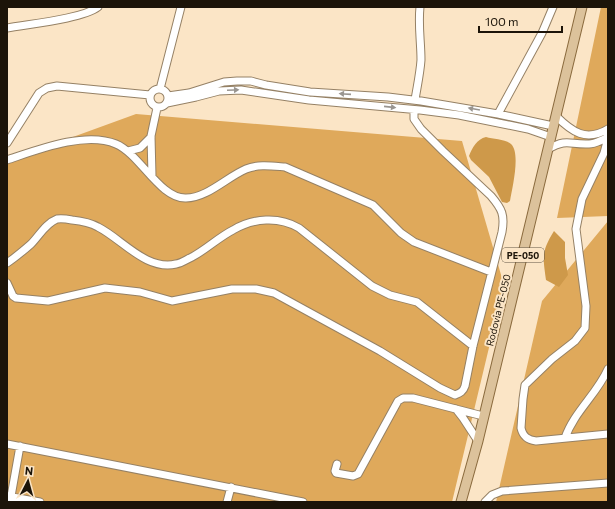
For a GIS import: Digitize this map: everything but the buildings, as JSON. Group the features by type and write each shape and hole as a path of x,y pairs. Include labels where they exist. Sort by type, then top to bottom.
{"main road":[{"name":"Rodovia PE-050","path":"462,502 582,7"}],"street":[{"path":"7,28 78,15 94,10 98,7"},
{"path":"160,89 181,7"},
{"path":"7,283 13,296 16,298 44,301 63,299 105,288 140,292 172,301 232,289 256,289 274,293 380,351 440,388 455,395 463,391 503,222 501,208 491,196 442,151 421,129 414,119 420,67 420,7"},
{"path":"498,114 542,33 553,7"},
{"path":"150,95 151,103 157,108 163,107 168,100 224,82 251,81 310,92 415,100 508,115 553,126"},
{"path":"7,143 39,93 47,88 57,86 150,95"},
{"path":"150,95 155,90 160,89 165,92 168,100"},
{"path":"168,100 196,97 218,91 241,90 309,100 459,115 528,129 551,137"},
{"path":"414,110 415,100"},
{"path":"152,176 151,136 157,108"},
{"path":"505,124 508,115"},
{"path":"556,116 568,127 578,133 590,136 596,135 608,129"},
{"path":"528,129 531,121"},
{"path":"608,129 604,153 582,199 576,229 586,306 585,328 575,341 552,359 528,382 524,392 521,428 525,437 529,440 536,441 608,434"},
{"path":"575,143 578,133"},
{"path":"128,151 140,148 151,136"},
{"path":"548,149 558,143 592,144 607,138"},
{"path":"7,160 44,148 88,140 105,141 116,144 128,151 170,193 176,197 187,198 211,190 246,169 256,166 285,167 373,205 400,233 414,242 491,272"},
{"path":"7,263 20,254 50,223 57,219 78,221 98,226 140,256 153,262 166,265 175,265 180,263 241,225 264,220 283,221 299,228 372,286 390,294 417,302 473,346"},
{"path":"565,438 571,424 608,369"},
{"path":"337,464 335,471 336,473 353,476 358,474 400,399 405,397 483,416"},
{"path":"456,409 464,418 478,441"},
{"path":"7,444 303,502"},
{"path":"20,446 9,498 40,502"},
{"path":"486,502 492,495 502,491 608,483"},
{"path":"227,502 231,487"}],"shaded area":[{"path":"601,7 608,7 608,216 557,218"},
{"path":"136,114 462,141 504,285 452,502 7,502 7,161"},
{"path":"486,137 506,141 511,144 514,149 516,163 515,171 510,201 507,203 502,202 489,177 471,160 469,156 477,142"},
{"path":"608,221 608,502 496,502 542,301"},
{"path":"554,231 565,242 565,258 568,275 559,287 546,280 544,266 545,250"}]}
